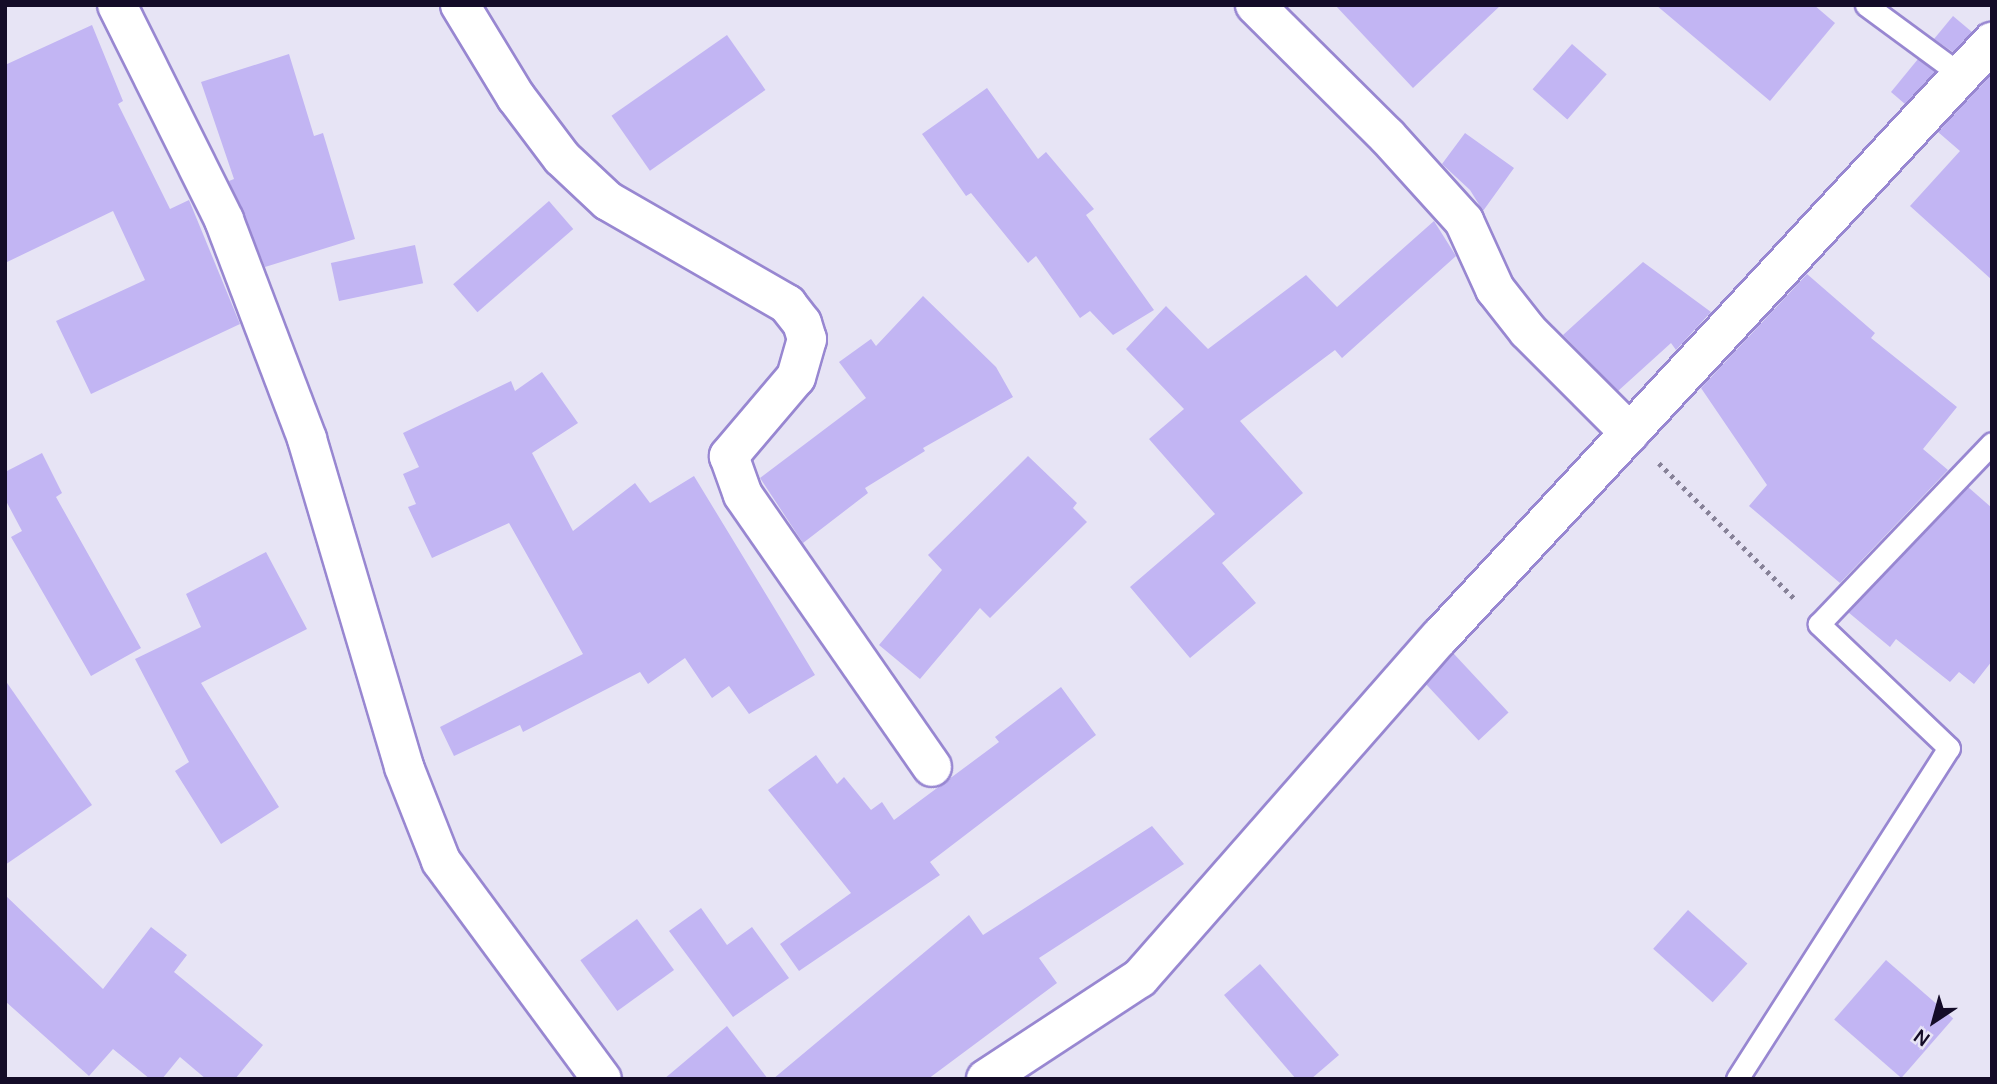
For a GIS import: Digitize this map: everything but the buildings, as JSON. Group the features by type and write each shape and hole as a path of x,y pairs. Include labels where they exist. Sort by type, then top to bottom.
{"street":[{"path":"117,5 224,219 307,439 404,767 441,861 602,1079"},
{"path":"460,5 539,128 562,158 608,201 787,304 802,323 807,339 796,377 729,456 743,495 932,767"},
{"path":"1255,5 1387,136 1464,221 1495,289 1511,310 1630,433"},
{"path":"986,1079 1140,978 1440,637 1964,77 1992,42"}],"lane":[{"path":"1866,5 1964,77"},
{"path":"1737,1079 1949,748 1819,624 1992,443"}],"path":[{"path":"1630,433 1819,624"}]}
